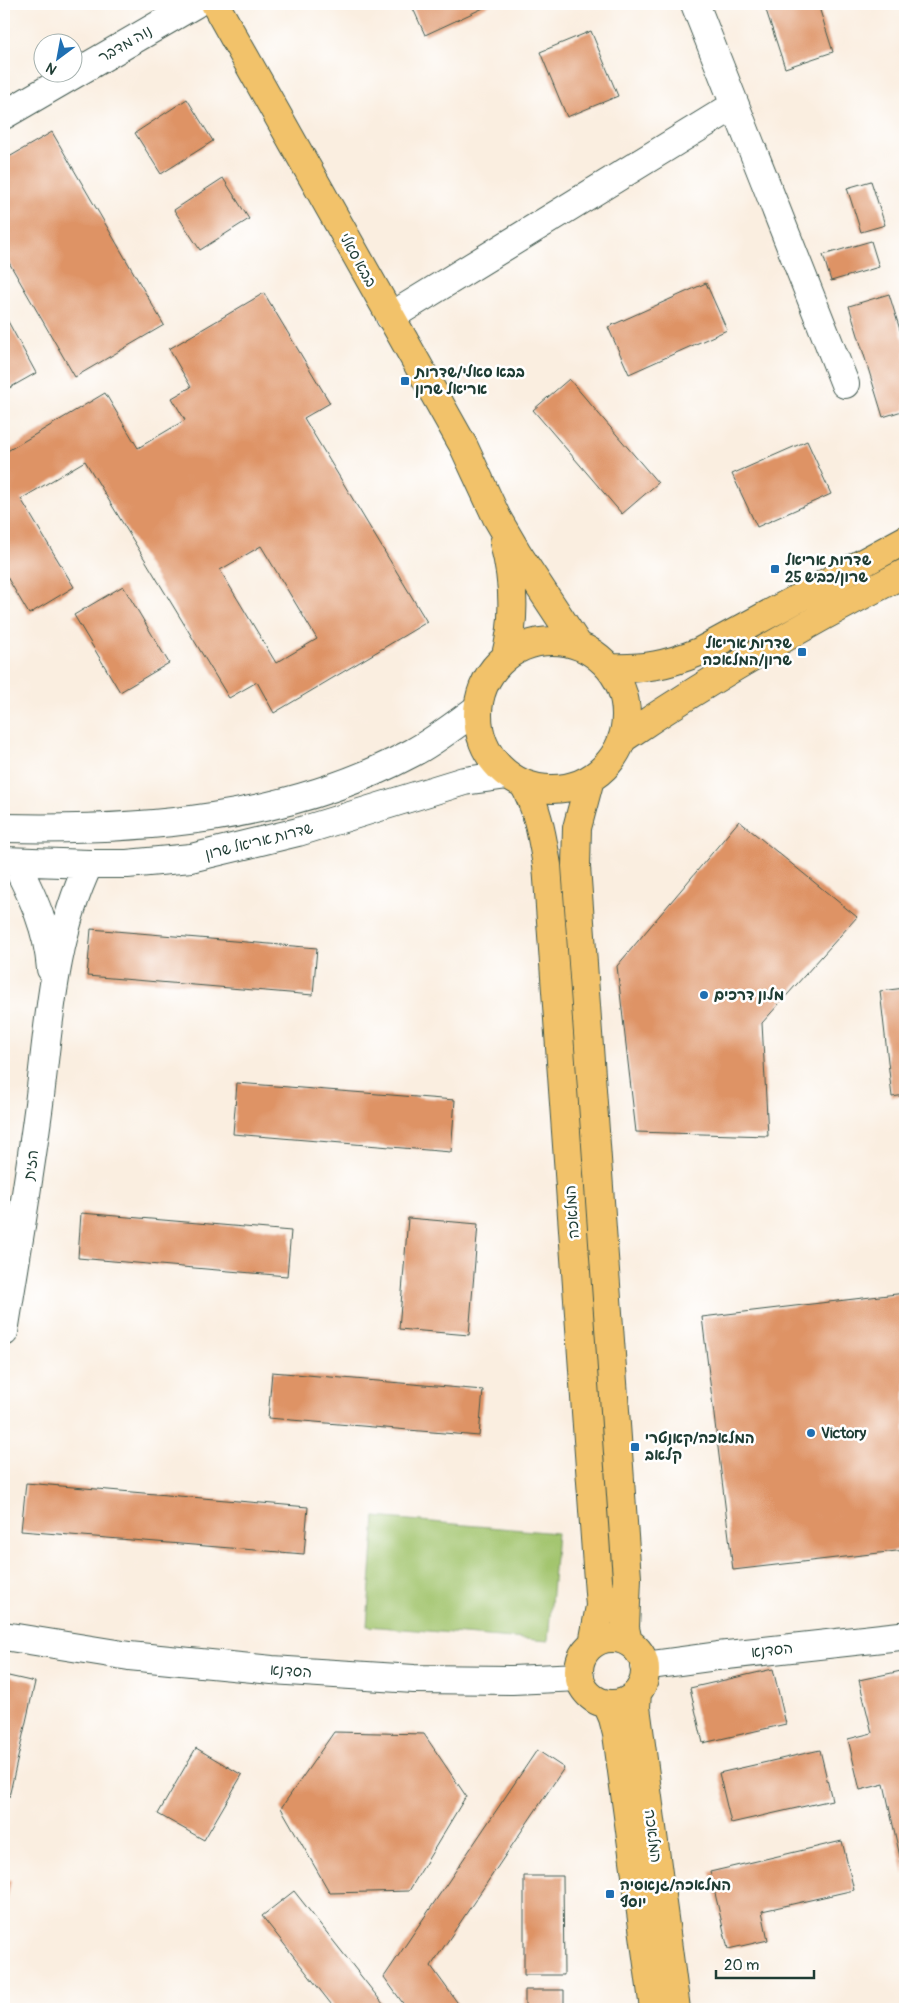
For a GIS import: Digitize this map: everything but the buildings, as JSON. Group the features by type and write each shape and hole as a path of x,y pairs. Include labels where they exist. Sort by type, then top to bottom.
{"main road":[{"name":"בבא סאלי","path":"215,4 463,445 497,518 537,585 578,645"},
{"name":"בבא סאלי","path":"497,518 513,585 511,635 506,655"},
{"path":"610,668 640,669 663,664 699,652 905,540"},
{"path":"622,739 702,686 766,648 905,573"},
{"path":"544,640 555,640 578,645 598,656 610,668 619,683 626,717 622,739 611,760 590,779 563,788 540,788 516,779 492,760 486,751 478,730 477,709 480,692 494,667 506,655 521,646 544,640"},
{"name":"המלאכה","path":"516,779 531,797 541,831 547,865 600,1606 593,1644"},
{"name":"המלאכה","path":"590,779 577,828 576,866 626,1568 625,1628 628,1642"},
{"path":"610,1638 628,1642 642,1658 644,1666 644,1679 637,1693 624,1702 607,1704 594,1699 586,1691 580,1677 581,1661 586,1652 593,1644 610,1638"},
{"name":"המלאכה","path":"637,1693 636,1707 676,2009"},
{"name":"המלאכה","path":"607,1704 617,1734 654,2009"}],"street":[{"name":"נוה מדבר","path":"4,115 195,4"},
{"path":"695,4 845,384"},
{"path":"390,317 735,106"},
{"path":"4,828 56,829 137,826 203,820 273,805 338,786 376,771 413,753 442,735 477,709"},
{"name":"שדרות אריאל שרון","path":"9,862 89,864 191,858 298,832 464,781 516,779"},
{"name":"הזית","path":"9,862 40,913 48,939 53,998"},
{"name":"הזית","path":"4,1332 29,1177 53,998 70,914 89,864"},
{"name":"הסדנא","path":"4,1636 129,1656 272,1670 424,1679 512,1680 580,1677"},
{"name":"הסדנא","path":"644,1666 900,1636"}],"green space":[{"path":"375,1517 557,1533 548,1641 367,1626"}],"place":[{"name":"בבא סאלי/שדרות אריאל שרון","path":"405,381"},
{"name":"שדרות אריאל שרון/כביש 25","path":"775,569"},
{"name":"שדרות אריאל שרון/המלאכה","path":"802,652"},
{"name":"מלון דרכים","path":"704,995"},
{"name":"Victory","path":"811,1433"},
{"name":"המלאכה/קאנטרי קלאב","path":"635,1447"},
{"name":"המלאכה/גנאסיה יוסף","path":"610,1894"}]}
